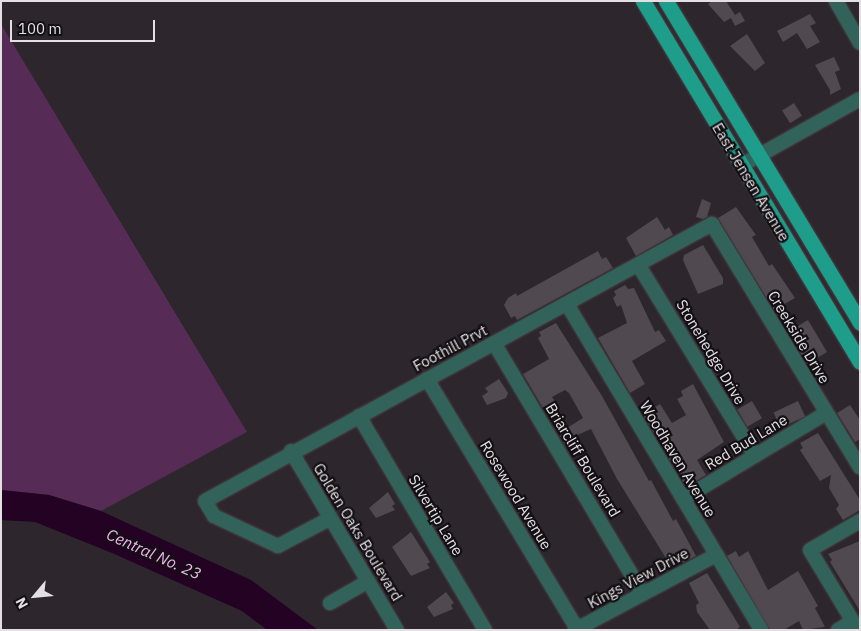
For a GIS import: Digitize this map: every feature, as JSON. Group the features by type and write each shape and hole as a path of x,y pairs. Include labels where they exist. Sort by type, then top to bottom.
{"main road":[{"name":"East Jensen Avenue","path":"643,1 860,362"},
{"name":"East Jensen Avenue","path":"666,1 860,323"}],"street":[{"path":"836,1 860,43"},
{"path":"742,165 860,99"},
{"name":"Foothill Prvt","path":"329,519 278,546 214,516 205,500 291,451 639,266 712,224"},
{"name":"Creekside Drive","path":"712,224 860,467"},
{"name":"Stonehedge Drive","path":"639,266 755,455"},
{"name":"Woodhaven Avenue","path":"567,304 761,630"},
{"name":"Briarcliff Boulevard","path":"494,343 643,594"},
{"name":"Rosewood Avenue","path":"427,379 576,629"},
{"name":"Red Bud Lane","path":"683,500 826,413"},
{"name":"Silvertip Lane","path":"359,416 486,630"},
{"name":"Golden Oaks Boulevard","path":"291,451 329,519 397,630"},
{"path":"838,630 855,625 810,550 860,521"},
{"name":"Kings View Drive","path":"576,629 716,555"},
{"path":"330,603 367,582"}],"shaded area":[{"path":"1,24 247,432 101,511 49,495 1,490"}],"water":[{"name":"Central No. 23","path":"1,490 49,495 101,511 251,580 318,630 267,630 242,611 112,553 35,522 1,520"}],"building":[{"path":"712,1 726,1 735,15 740,12 745,21 735,26 731,18 724,22 708,4"},
{"path":"810,14 816,23 810,26 820,42 807,49 797,33 783,42 777,31"},
{"path":"747,34 765,63 755,71 730,46"},
{"path":"834,57 840,70 835,72 841,89 830,95 830,90 815,65"},
{"path":"794,103 802,116 790,123 782,110"},
{"path":"702,199 711,203 707,217 703,219 696,217"},
{"path":"736,207 756,235 752,237 769,266 772,264 795,298 774,310 718,218"},
{"path":"657,217 665,230 669,227 673,235 636,256 626,238"},
{"path":"703,245 723,278 723,284 698,294 683,260 684,255"},
{"path":"598,251 602,259 606,257 613,268 517,320 515,316 511,318 504,305 508,298 516,293 517,296"},
{"path":"625,285 628,289 634,288 655,332 659,330 666,341 632,361 645,384 630,393 598,338 627,323 621,305 617,307 613,298 616,295 614,291"},
{"path":"808,320 827,352 817,358 819,363 810,369 788,332"},
{"path":"556,323 602,396 673,521 676,519 696,556 672,568 617,479 591,429 575,436 578,441 566,448 559,433 583,418 569,393 565,390 552,397 555,401 543,408 523,374 549,359 538,338 541,336 539,332"},
{"path":"499,379 508,393 506,398 487,405 482,396 488,392 485,388"},
{"path":"693,384 724,442 697,460 706,475 686,487 643,415 660,404 672,423 686,415 677,399 683,396 681,391"},
{"path":"752,401 762,418 747,427 737,410"},
{"path":"798,401 805,416 781,428 774,412"},
{"path":"850,405 860,420 860,439 855,442 837,413"},
{"path":"818,433 860,500 860,510 843,520 836,509 839,505 829,488 831,475 820,481 800,450 803,448 800,443"},
{"path":"388,492 395,504 392,506 395,510 376,518 369,508"},
{"path":"411,532 430,562 427,564 430,568 411,576 392,547"},
{"path":"860,541 860,611 830,562 832,560 828,554"},
{"path":"736,551 739,557 748,551 768,590 798,571 818,606 815,608 825,627 803,630 799,621 784,630 770,630 727,556"},
{"path":"707,573 740,627 736,630 710,630 697,612 696,605 699,603 689,583"},
{"path":"446,592 454,603 451,605 453,609 434,617 427,607"}]}
